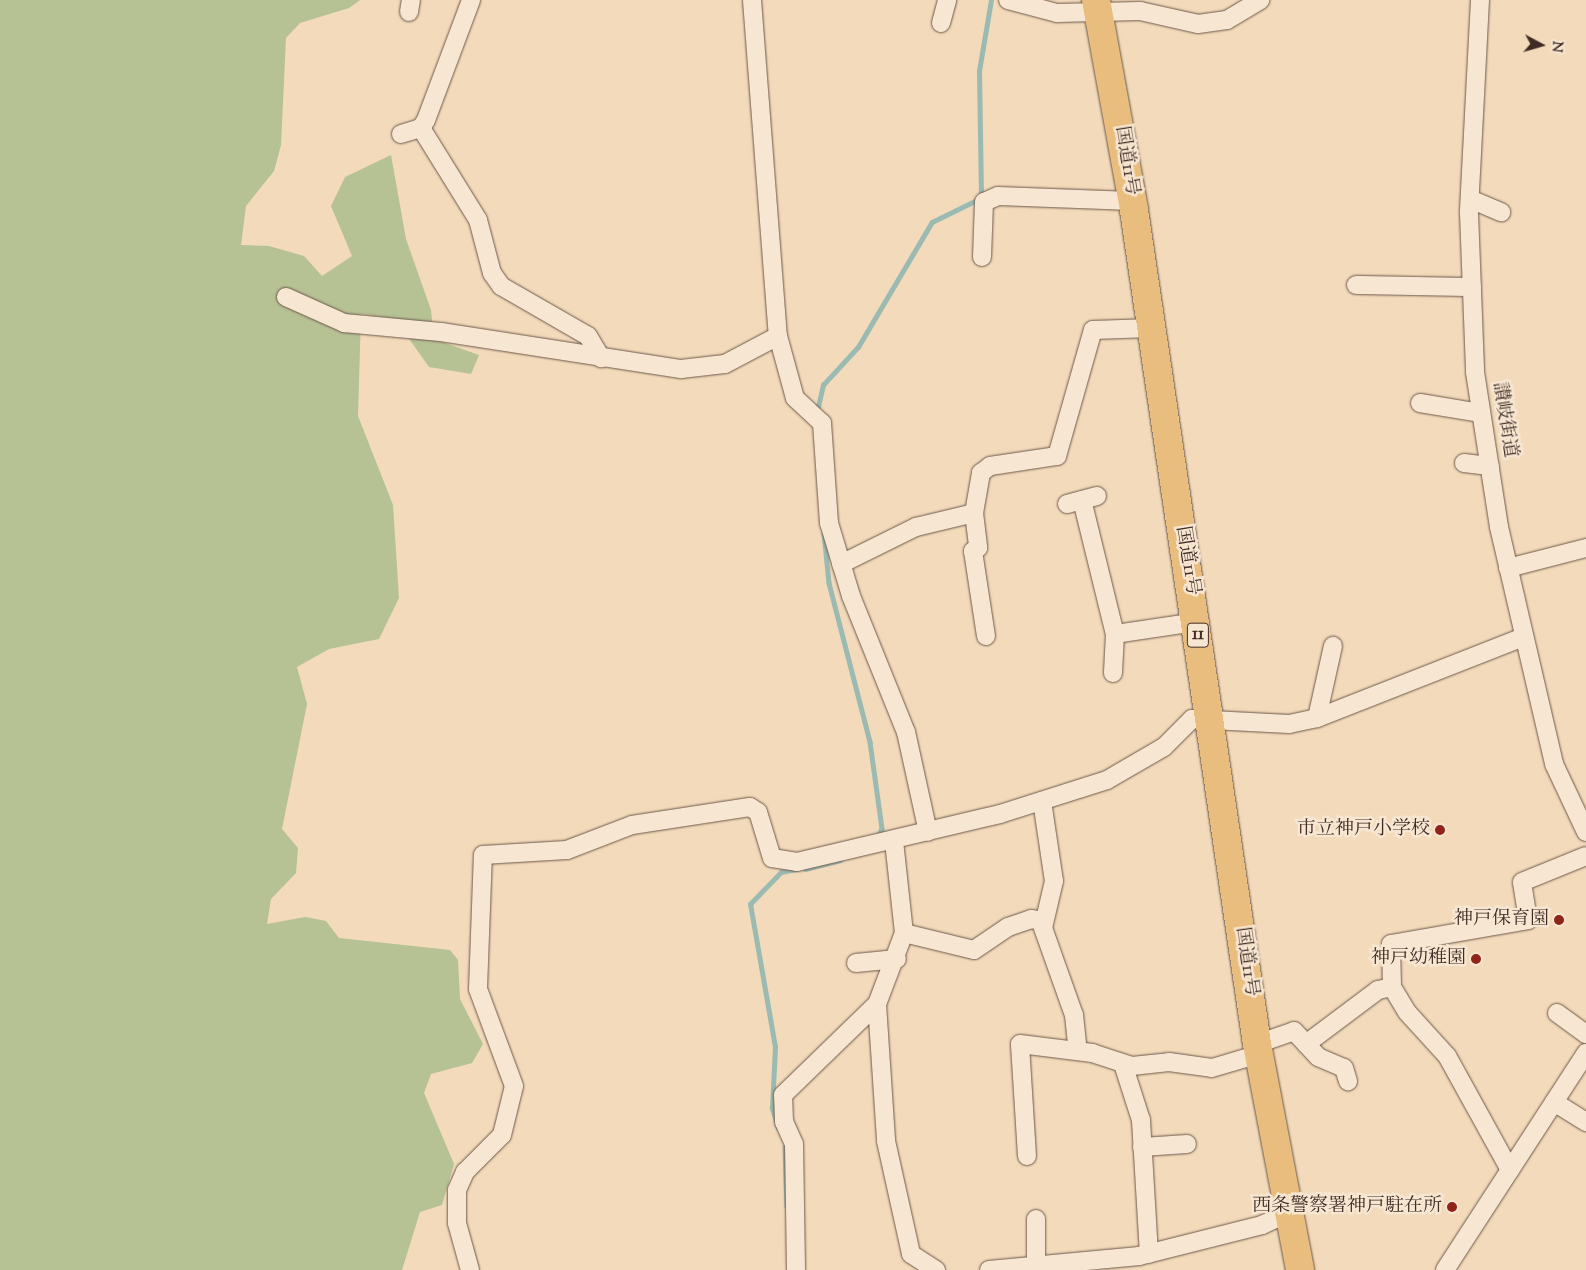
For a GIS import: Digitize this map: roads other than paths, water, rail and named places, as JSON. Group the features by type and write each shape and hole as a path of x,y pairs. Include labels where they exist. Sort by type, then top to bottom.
{"highway":[{"name":"国道11号","path":"1098,6 1152,328 1258,1049 1286,1214 1300,1270"}],"street":[{"path":"421,128 471,0"},
{"path":"752,0 778,336 795,398 822,423 829,523 842,564 906,732 928,832"},
{"path":"941,23 947,0"},
{"path":"1008,0 1057,13 1098,6 1212,24 1260,0"},
{"name":"讃岐街道","path":"1480,0 1470,199 1472,287 1481,413 1508,568 1561,786 1586,832"},
{"path":"401,134 421,128"},
{"path":"421,128 478,220 492,273 501,286 588,336 601,358"},
{"path":"982,257 984,202 998,196 1132,201"},
{"path":"1470,199 1501,212"},
{"path":"1356,285 1472,287"},
{"path":"286,297 344,323 442,332 650,367 704,368 725,364 778,336"},
{"path":"986,636 973,551 978,548 974,513 981,472 990,466 1057,456 1093,330 1152,328"},
{"path":"1420,403 1481,413"},
{"path":"1464,463 1490,466"},
{"path":"1082,500 1093,575 1115,634 1111,673"},
{"path":"842,564 916,527 974,513"},
{"path":"1508,568 1586,548"},
{"path":"1115,634 1196,622"},
{"path":"470,1270 457,1223 457,1190 466,1172 502,1135 514,1086 478,989 483,855 567,850 632,825 750,807 758,812 772,858 780,863 894,841 1042,801 1128,771 1164,747 1192,719 1210,717 1289,724 1317,718 1524,637"},
{"path":"1317,718 1333,646"},
{"path":"1042,801 1054,881 1043,921 1074,1015 1078,1051"},
{"path":"796,1270 794,1144 784,1122 782,1095 877,1004 896,959 904,933 894,841"},
{"path":"1510,1170 1447,1056 1407,1012 1392,987 1393,940 1528,920 1522,882 1586,856"},
{"path":"904,933 974,950 1008,927 1031,919 1043,921"},
{"path":"856,963 896,959"},
{"path":"1306,1044 1378,990 1392,987"},
{"path":"877,1004 886,1141 905,1239 911,1254 936,1270"},
{"path":"1557,1013 1586,1034"},
{"path":"1027,1156 1020,1044 1078,1051 1122,1064 1169,1062 1212,1068 1258,1049 1294,1031 1323,1060 1344,1068 1348,1081"},
{"path":"1445,1270 1586,1054"},
{"path":"1122,1064 1141,1120 1149,1254"},
{"path":"1554,1102 1586,1122"},
{"path":"1142,1147 1187,1144"},
{"path":"989,1270 1036,1263 1149,1254 1262,1225 1286,1214"},
{"path":"1036,1219 1036,1263"}],"waterway":[{"path":"817,411 823,385 858,347 932,222 981,198 979,71 991,0"},
{"path":"824,533 829,583 870,742 882,829 877,838"},
{"path":"805,869 840,860"},
{"path":"778,1128 772,1108 775,1047 750,904 781,872 797,869"},
{"path":"785,1147 787,1206"}],"place":[{"name":"市立神戸小学校","path":"1440,830"},
{"name":"神戸保育園","path":"1559,920"},
{"name":"神戸幼稚園","path":"1476,959"},
{"name":"西条警察署神戸駐在所","path":"1452,1207"}]}
